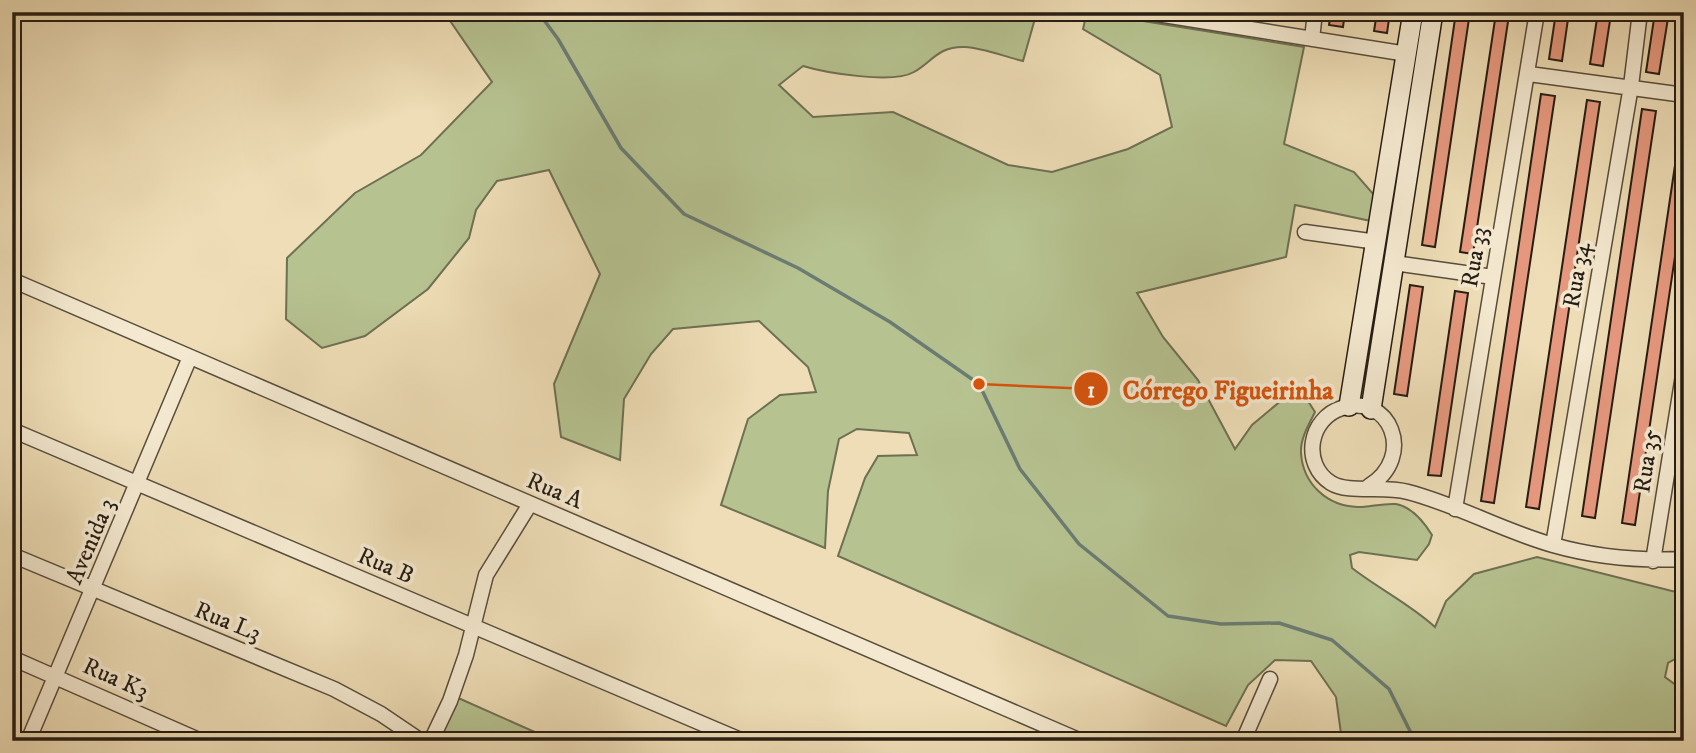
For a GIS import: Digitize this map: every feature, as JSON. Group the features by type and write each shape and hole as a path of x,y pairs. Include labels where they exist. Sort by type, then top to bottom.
{"street":[{"path":"1145,12 1220,18 1311,39 1407,54"},
{"path":"1311,39 1315,12"},
{"path":"1349,406 1413,12"},
{"path":"1371,409 1433,12"},
{"name":"Rua 33","path":"1455,509 1529,74 1537,12"},
{"name":"Rua 34","path":"1553,545 1631,86 1640,12"},
{"path":"1529,74 1684,95"},
{"path":"1306,232 1377,242"},
{"path":"1394,263 1493,277"},
{"name":"Rua A","path":"12,281 1080,741"},
{"name":"Avenida 3","path":"28,741 190,357"},
{"name":"Rua 35","path":"1653,561 1684,369"},
{"path":"1369,486 1390,468 1395,441 1391,428 1371,409 1349,406 1331,412 1321,421 1311,447 1313,461 1329,482 1342,488 1369,486 1408,491 1553,545 1587,553 1653,561 1684,559"},
{"name":"Rua B","path":"12,430 743,741"},
{"path":"1390,468 1408,491"},
{"path":"431,741 450,701 466,655 471,626 486,575 530,504"},
{"name":"Rua L3","path":"12,555 334,689 381,714 421,741"},
{"name":"Rua K3","path":"12,658 201,741"},
{"path":"1243,741 1270,679"}],"green space":[{"path":"444,12 1030,12 1034,22 1023,61 980,49 956,47 942,52 914,72 904,75 859,76 803,66 779,85 813,117 893,112 1008,165 1052,172 1128,149 1172,127 1160,75 1083,29 1087,12 1304,47 1284,144 1354,172 1375,196 1371,221 1295,205 1286,257 1137,293 1163,337 1198,380 1235,449 1252,425 1289,394 1306,398 1315,412 1303,437 1301,453 1306,474 1319,491 1336,503 1347,506 1396,504 1407,508 1421,520 1432,535 1417,560 1359,552 1350,555 1352,568 1435,627 1446,601 1474,574 1537,557 1684,594 1684,654 1668,663 1665,677 1684,691 1684,741 1342,741 1336,697 1311,661 1275,660 1248,685 1226,726 838,556 865,478 878,456 917,455 909,433 857,429 839,439 828,491 825,548 721,505 748,419 780,395 816,392 808,367 759,321 673,329 651,354 624,399 620,460 561,437 554,384 600,274 549,170 497,181 476,210 469,238 428,289 365,336 322,348 286,319 287,258 355,193 421,155 492,82"},
{"path":"456,697 555,741 436,741"}],"building":[{"path":"1331,12 1345,12 1343,27 1329,25"},
{"path":"1377,12 1390,12 1387,33 1374,31"},
{"path":"1456,12 1470,12 1435,247 1422,245"},
{"path":"1556,12 1569,12 1562,61 1549,59"},
{"path":"1598,12 1611,14 1603,66 1590,64"},
{"path":"1655,12 1669,12 1659,74 1646,72"},
{"path":"1496,13 1509,15 1473,254 1460,252"},
{"path":"1541,94 1555,96 1494,503 1481,501"},
{"path":"1587,100 1600,102 1539,509 1526,507"},
{"path":"1642,109 1656,111 1595,518 1582,516"},
{"path":"1678,145 1684,146 1684,196 1635,525 1622,523"},
{"path":"1410,285 1423,287 1407,396 1394,394"},
{"path":"1455,291 1468,293 1441,476 1428,475"}],"waterway":[{"path":"538,12 558,39 621,148 684,214 798,268 890,322 979,384 1020,469 1079,544 1168,616 1221,624 1279,623 1332,640 1389,689 1415,741"}],"place":[{"name":"Córrego Figueirinha","path":"979,384"}]}
